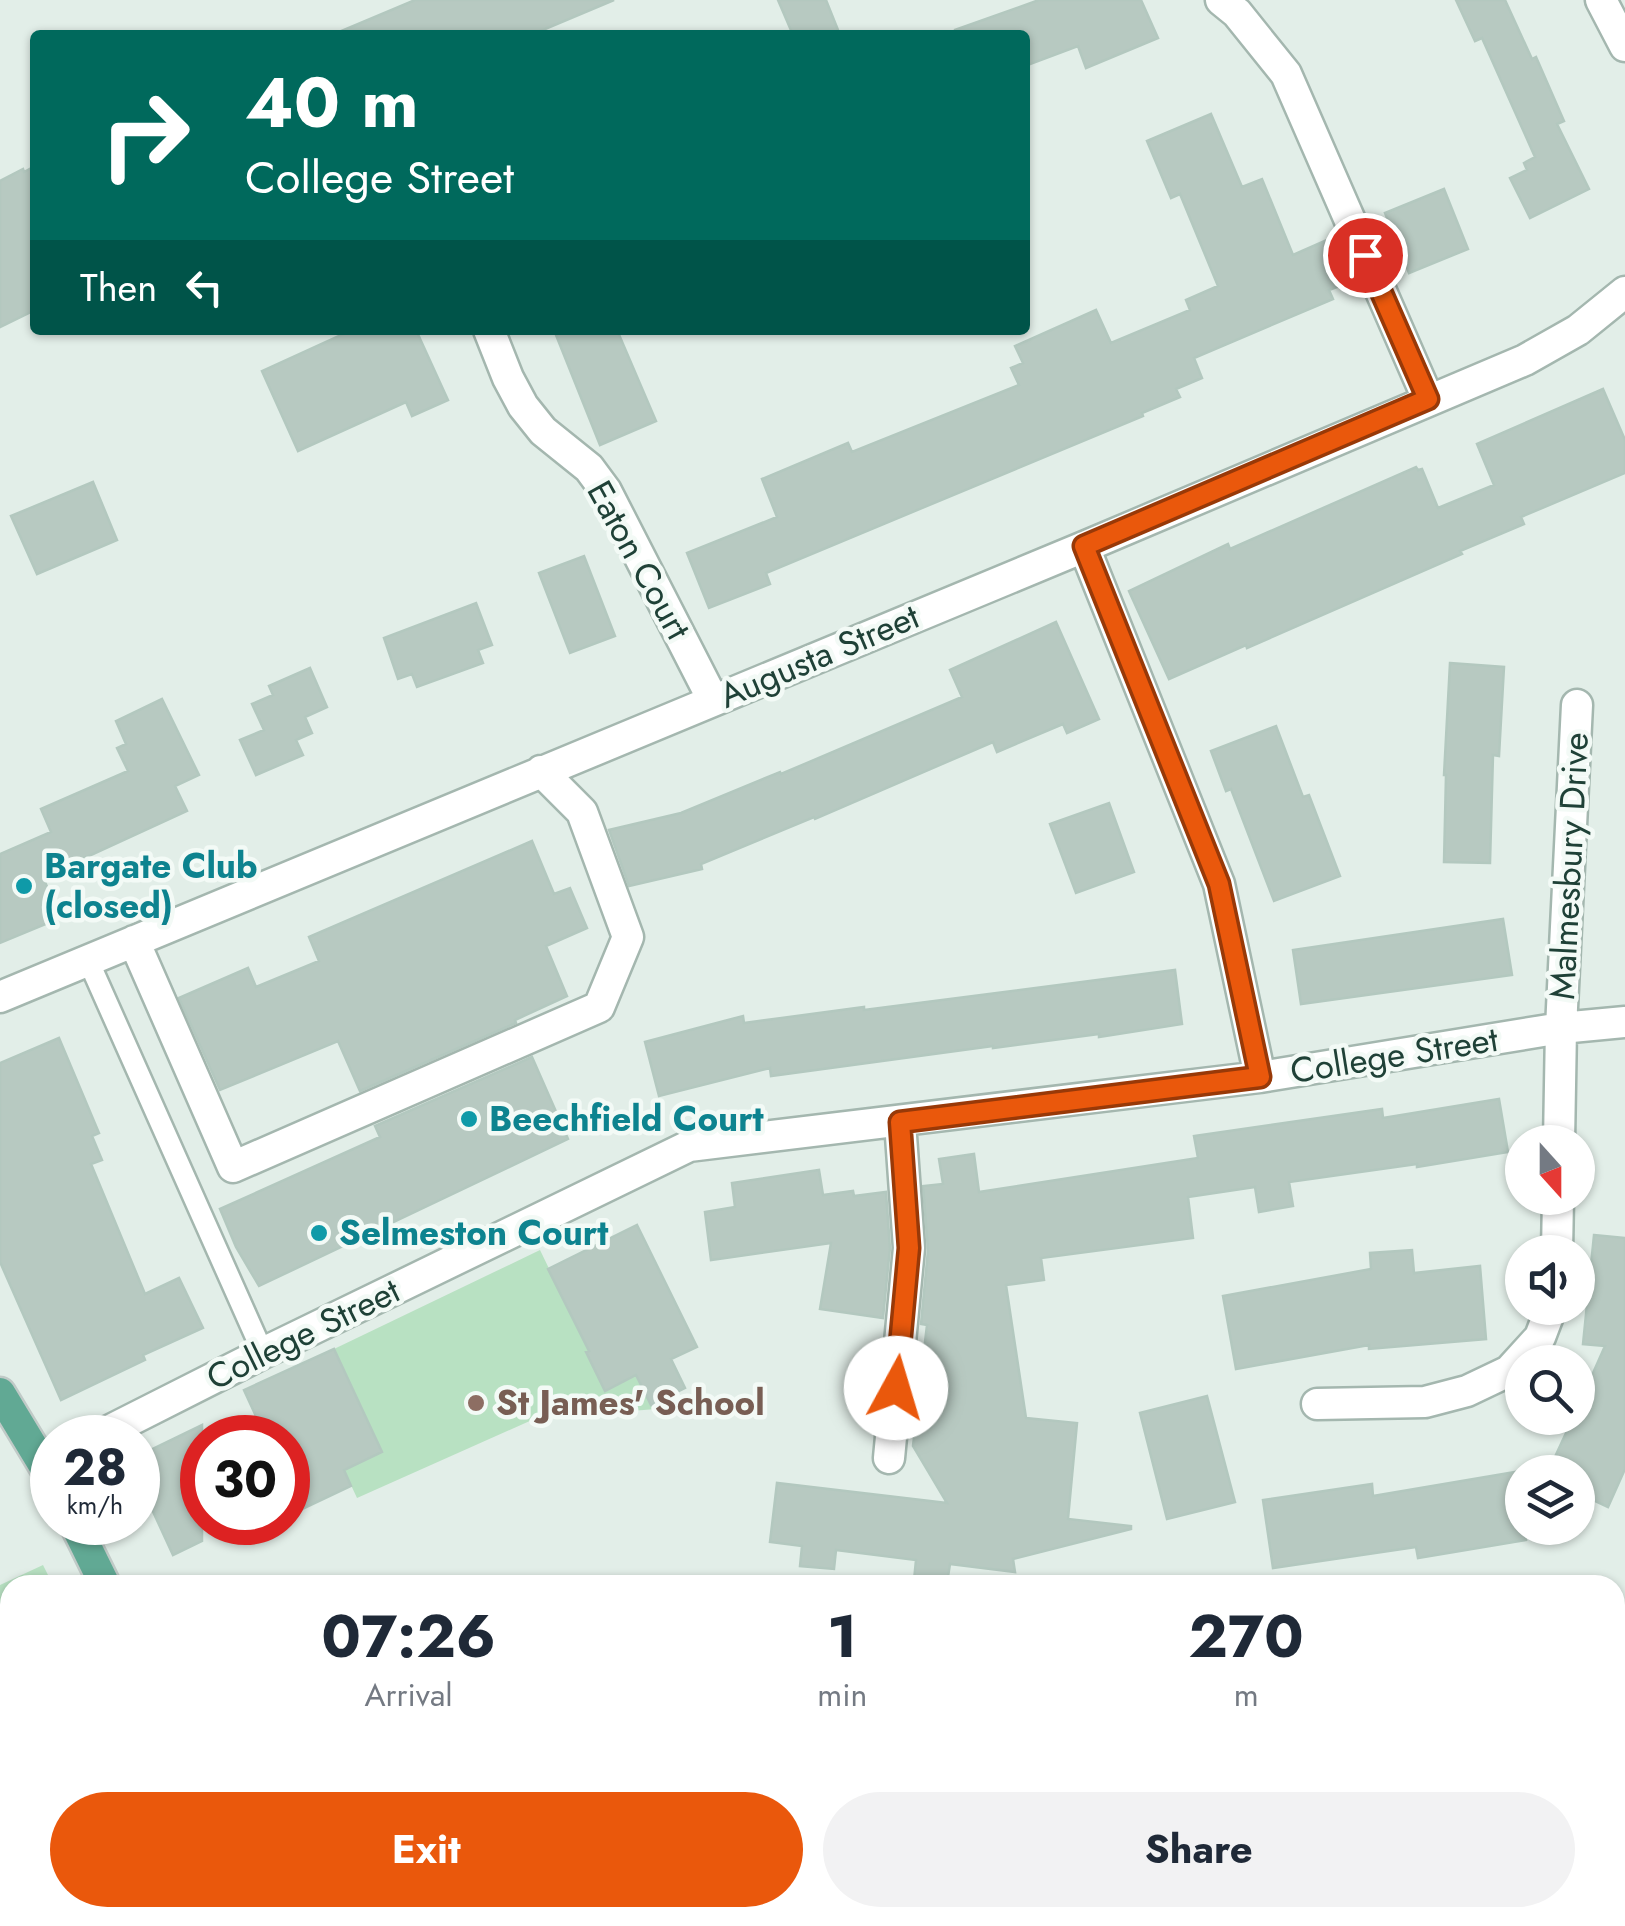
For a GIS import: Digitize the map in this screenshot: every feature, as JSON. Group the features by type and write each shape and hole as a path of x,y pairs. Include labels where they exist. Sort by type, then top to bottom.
{"main road":[{"path":"0,1393 30,1437"},
{"path":"85,1545 100,1575"}],"street":[{"path":"1221,0 1237,13 1286,74 1428,399"},
{"path":"1601,0 1625,46"},
{"name":"Augusta Street","path":"0,998 1525,360 1578,330 1625,292"},
{"name":"Eaton Court","path":"491,335 523,406 543,431 589,468 606,490 713,700"},
{"path":"1084,546 1219,884 1260,1077"},
{"name":"Malmesbury Drive","path":"1559,1125 1577,705"},
{"path":"134,941 233,1167 599,1007 628,937 582,812 541,771"},
{"name":"College Street","path":"140,1415 689,1146 1260,1077 1561,1028 1625,1022"},
{"path":"889,1458 909,1248 900,1122"},
{"path":"1317,1404 1425,1402 1467,1391 1510,1370 1540,1338 1545,1325"}],"lane":[{"path":"88,960 263,1353"}],"green space":[{"path":"540,1250 605,1390 636,1375 656,1409 619,1412 561,1407 357,1498 344,1470 382,1452 334,1349"},
{"path":"43,1565 48,1575 22,1575"}],"building":[{"path":"415,0 614,0 543,30 344,30"},
{"path":"778,0 826,0 838,30 791,30"},
{"path":"1039,0 1141,0 1158,38 1086,68 1078,46 1030,64 1030,30 955,30"},
{"path":"1456,0 1505,0 1532,59 1536,57 1564,121 1557,124 1589,189 1530,218 1510,178 1527,170 1524,163 1535,157 1482,38 1475,41"},
{"path":"1211,114 1242,187 1262,179 1293,255 1327,240 1345,284 1329,290 1333,299 1194,358 1202,378 1176,389 1180,397 1142,413 1143,416 766,573 770,584 709,608 687,553 777,517 762,479 848,443 852,452 1019,385 1011,368 1023,363 1015,346 1096,310 1111,343 1190,310 1186,300 1218,286 1180,194 1171,198 1147,141"},
{"path":"23,169 24,172 30,169 30,312 0,327 0,181"},
{"path":"1444,189 1468,249 1409,273 1385,213"},
{"path":"341,335 418,335 448,400 412,416 406,402 298,451 262,371"},
{"path":"556,335 619,335 656,421 600,445"},
{"path":"1603,389 1625,440 1625,473 1521,517 1524,524 1460,551 1462,554 1169,679 1129,591 1228,544 1230,549 1416,467 1422,469 1438,508 1494,485 1477,444"},
{"path":"93,482 117,540 37,574 11,516"},
{"path":"584,556 615,636 570,653 539,573"},
{"path":"476,603 492,645 478,650 483,663 417,687 412,674 398,679 384,638"},
{"path":"1056,622 1099,719 1067,733 1063,724 997,752 993,742 701,864 702,869 629,886 609,830 681,813 962,697 950,670"},
{"path":"1450,663 1504,667 1499,756 1493,755 1490,863 1444,862"},
{"path":"310,668 327,707 305,717 312,733 296,740 303,755 256,775 240,740 264,730 252,704 273,695 269,686"},
{"path":"162,699 199,775 175,786 187,811 43,877 60,918 0,943 0,854 51,832 41,809 128,771 117,748 126,744 116,721"},
{"path":"1276,726 1303,797 1309,795 1340,876 1274,901 1231,789 1226,791 1211,751"},
{"path":"1109,803 1134,872 1076,893 1050,824"},
{"path":"532,841 554,894 570,888 587,928 546,946 567,996 515,1020 516,1023 360,1091 338,1041 220,1090 179,998 248,968 256,987 319,961 309,937"},
{"path":"1503,919 1512,975 1301,1004 1293,950"},
{"path":"1175,970 1182,1024 1099,1037 993,1046 771,1076 770,1068 659,1096 645,1042 743,1016 744,1023"},
{"path":"59,1038 99,1133 92,1136 102,1160 91,1164 145,1294 179,1278 203,1328 143,1355 145,1360 61,1400 0,1262 0,1063"},
{"path":"532,1057 568,1139 259,1286 220,1209 380,1137 375,1126"},
{"path":"1499,1099 1505,1152 1289,1182 1293,1206 1259,1212 1255,1187 1188,1197 1193,1238 1041,1258 1044,1280 1006,1285 1026,1418 1077,1423 1068,1519 1131,1529 1013,1559 1015,1572 950,1564 948,1575 914,1575 916,1560 836,1550 834,1569 800,1566 802,1546 770,1542 777,1483 947,1503 913,1446 927,1325 921,1324 928,1250 923,1186 943,1184 939,1159 974,1154 979,1192 1198,1158 1194,1136 1382,1109 1383,1118"},
{"path":"819,1170 823,1195 886,1192 890,1248 883,1318 820,1309 831,1243 711,1260 705,1212 735,1207 732,1183"},
{"path":"637,1225 697,1347 671,1359 685,1388 651,1405 636,1375 605,1391 548,1269"},
{"path":"1595,1235 1625,1238 1625,1469 1608,1507 1595,1501 1595,1455 1556,1455 1565,1435 1595,1435 1595,1369 1605,1346 1583,1344 1585,1325 1595,1325"},
{"path":"1412,1250 1414,1273 1480,1266 1486,1339 1369,1349 1369,1345 1236,1369 1223,1296 1371,1269 1370,1253"},
{"path":"334,1349 382,1452 344,1470 351,1486 310,1505 310,1415 255,1415 244,1390"},
{"path":"1207,1396 1235,1502 1167,1519 1140,1413"},
{"path":"180,1436 180,1545 194,1545 173,1555 160,1527 160,1445"},
{"path":"1505,1474 1505,1544 1418,1558 1416,1547 1273,1568 1263,1500 1372,1484 1373,1496"}],"place":[{"name":"Bargate Club (closed)","path":"24,886"},
{"name":"Beechfield Court","path":"469,1119"},
{"name":"Selmeston Court","path":"319,1233"},
{"name":"St James' School","path":"476,1403"}],"route":[{"path":"896,1388 909,1248 900,1122 1260,1077 1219,884 1084,546 1428,399 1365,255"}]}
